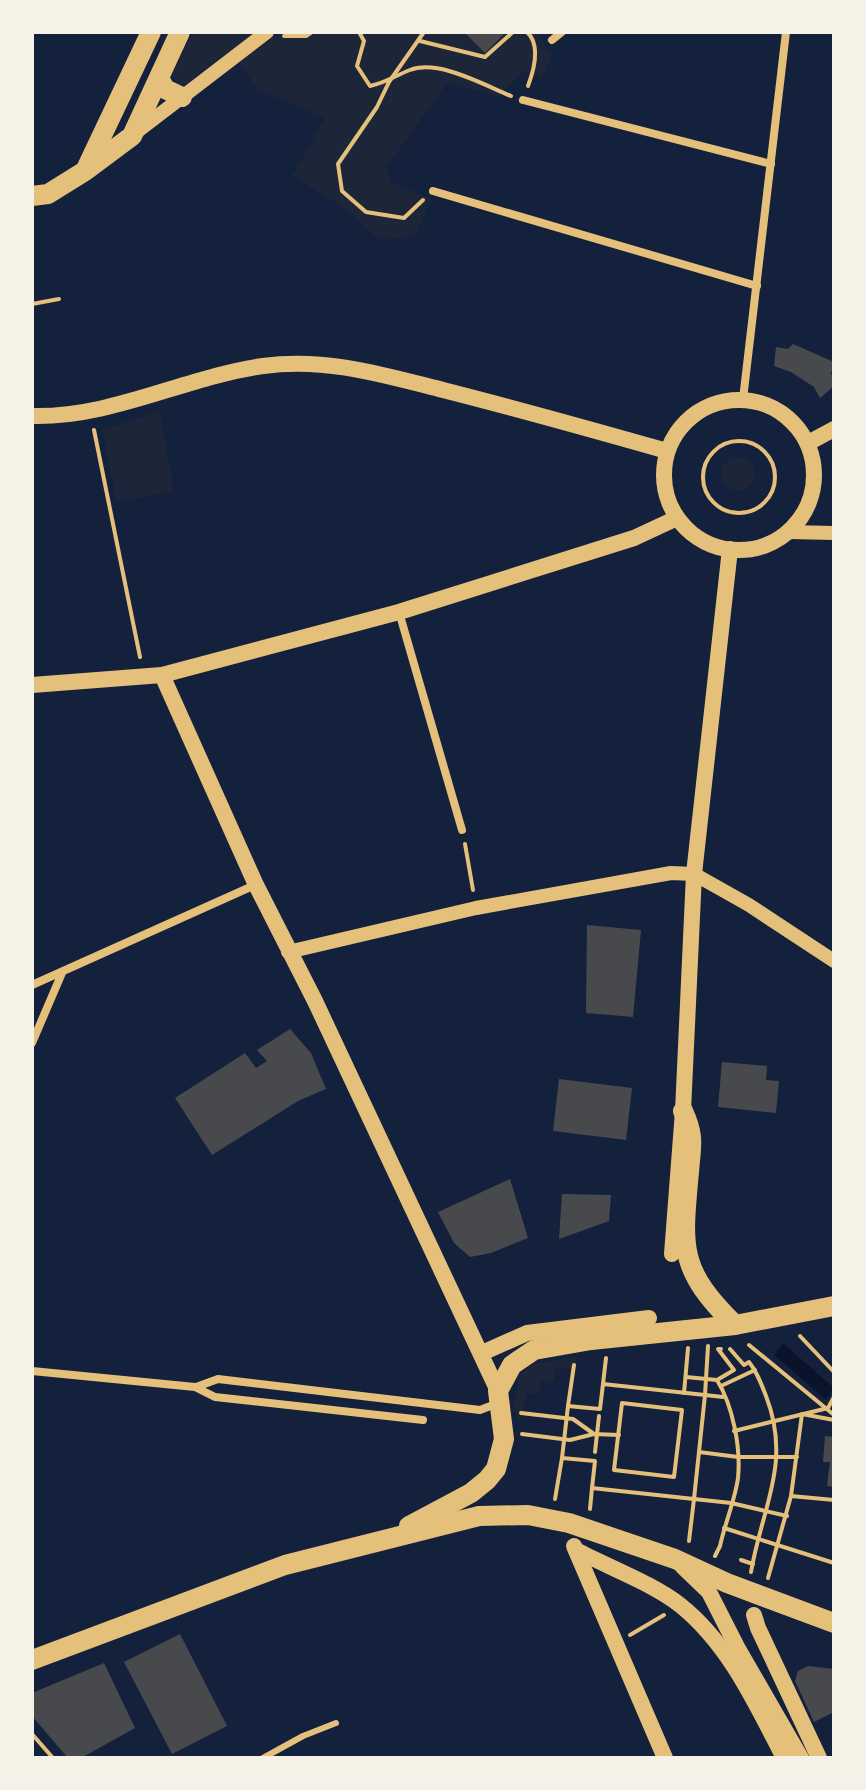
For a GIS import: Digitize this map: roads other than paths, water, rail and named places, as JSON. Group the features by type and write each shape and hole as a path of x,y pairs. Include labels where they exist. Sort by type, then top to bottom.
{"main road":[{"path":"85,171 151,32"},
{"path":"32,196 48,194 132,136 155,108 159,78 180,32"},
{"path":"159,78 165,89 182,97"},
{"path":"126,85 129,95 155,108"},
{"path":"32,416 90,412 263,366 310,363 360,369 509,406 667,451"},
{"path":"743,399 764,404 783,413 808,443 815,468 812,495 799,521 789,532 765,545 748,550 730,549 699,539 677,518 669,503 663,468 667,451 678,430 694,413 715,403 743,399"},
{"path":"808,443 834,429"},
{"path":"32,685 162,675 399,612 634,538 677,518"},
{"path":"672,1254 683,1111 694,874 730,549"},
{"path":"162,675 256,885 315,1001 498,1391 504,1439 496,1469 487,1480 458,1500 377,1542"},
{"path":"315,1001 333,1025"},
{"path":"683,1111 693,1132 685,1216 687,1257 726,1334"},
{"path":"498,1391 512,1365 534,1350 591,1340 726,1334 834,1306"},
{"path":"482,1353 527,1333 649,1318"},
{"path":"32,1660 285,1565 479,1516 528,1515 569,1523 681,1555 743,1579 794,1608 834,1623"},
{"path":"665,1758 575,1547 682,1606 719,1645 748,1688 784,1758"},
{"path":"681,1555 709,1592 801,1758"},
{"path":"754,1615 819,1758"}],"street":[{"path":"552,40 562,32"},
{"path":"743,399 786,32"},
{"path":"155,108 182,97 266,33"},
{"path":"523,100 771,164"},
{"path":"433,191 757,286"},
{"path":"789,532 834,533"},
{"path":"399,612 462,830"},
{"path":"288,952 476,908 671,873 694,874 749,905 834,961"},
{"path":"32,985 256,885"},
{"path":"32,1043 62,973"},
{"path":"32,1371 195,1387 215,1397 423,1420"},
{"path":"195,1387 218,1379 480,1410 493,1405 498,1391"}],"lane":[{"path":"263,1758 303,1736 336,1723"}]}
